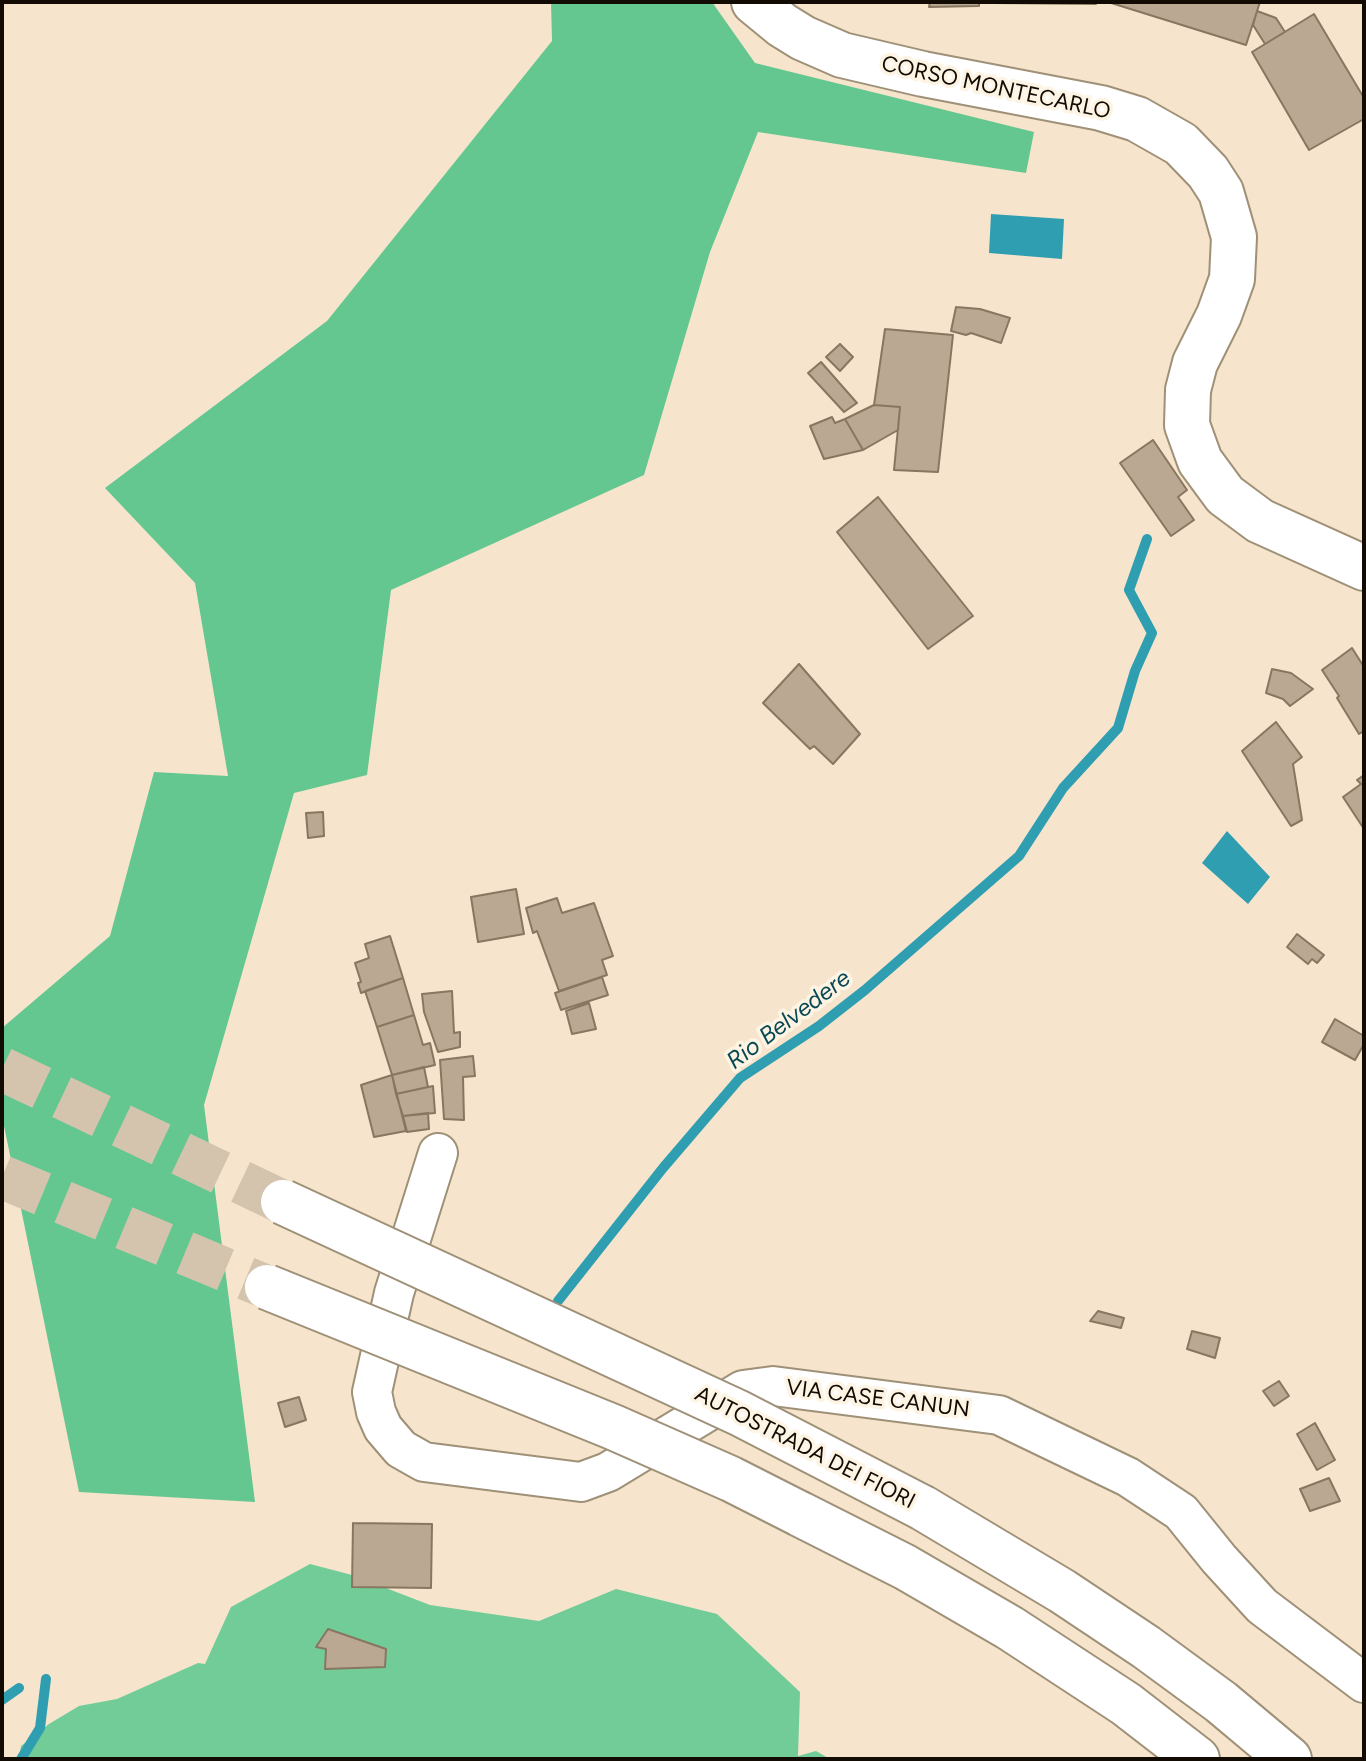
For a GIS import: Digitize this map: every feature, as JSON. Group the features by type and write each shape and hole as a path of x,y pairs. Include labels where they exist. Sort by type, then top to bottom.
{"main road":[{"name":"CORSO MONTECARLO","path":"754,2 803,38 842,55 1109,110 1137,119 1188,150 1221,192 1231,222 1235,250 1235,266 1228,295 1190,377 1186,414 1194,448 1214,482 1239,507 1273,528 1364,568"},
{"name":"AUTOSTRADA DEI FIORI","path":"283,1202 739,1413 923,1508 1062,1591 1146,1647 1221,1702 1289,1759"},
{"path":"267,1287 613,1427 731,1479 905,1567 1010,1628 1126,1704 1197,1759"}],"street":[{"name":"VIA CASE CANUN","path":"438,1153 394,1293 372,1392 383,1428 401,1449 424,1462 581,1482 608,1472 743,1390 773,1386 999,1415 1128,1477 1181,1512 1262,1606 1364,1683"}],"green space":[{"path":"551,2 712,2 755,63 1034,132 1026,173 758,132 710,252 644,475 391,590 367,775 294,793 204,1105 255,1502 79,1492 2,1116 2,1028 110,936 154,772 228,776 195,583 105,488 327,321 552,41"},
{"path":"310,1564 352,1575 430,1605 539,1621 616,1589 717,1614 800,1692 798,1756 816,1751 830,1759 19,1759 21,1746 79,1706 117,1699 198,1663 205,1664 231,1607"}],"water":[{"path":"991,214 1064,219 1062,259 989,253"},
{"path":"1227,831 1270,877 1248,904 1202,863"}],"building":[{"path":"930,2 979,2 979,6 929,7"},
{"path":"1096,2 1096,4 993,3"},
{"path":"1108,2 1260,2 1246,45"},
{"path":"1257,11 1276,18 1285,32 1265,44 1253,25"},
{"path":"1314,14 1364,98 1364,119 1309,150 1252,52"},
{"path":"956,307 980,309 1010,318 1001,343 971,333 966,335 951,331"},
{"path":"885,329 953,335 938,472 894,470 900,407 874,405"},
{"path":"840,344 853,357 840,371 826,357"},
{"path":"821,362 857,403 844,412 808,373"},
{"path":"874,405 900,407 898,430 863,450 845,419"},
{"path":"832,417 835,423 845,419 863,450 824,459 810,426"},
{"path":"1153,440 1187,490 1178,497 1194,520 1171,536 1120,463"},
{"path":"878,497 973,616 928,649 837,532"},
{"path":"1352,648 1364,667 1364,731 1359,734 1322,670"},
{"path":"799,664 860,734 833,764 814,746 810,749 763,703"},
{"path":"1272,669 1291,673 1313,689 1290,706 1283,699 1266,693"},
{"path":"1276,722 1302,757 1293,764 1302,820 1291,826 1242,751"},
{"path":"1364,775 1364,829 1343,797 1361,784 1357,780"},
{"path":"323,812 324,836 308,838 306,813"},
{"path":"516,889 524,934 478,942 471,897"},
{"path":"557,898 562,913 594,903 613,956 602,960 607,975 559,991 537,931 533,933 526,908"},
{"path":"1297,934 1324,955 1317,963 1312,959 1308,964 1287,947"},
{"path":"390,936 403,978 361,993 355,963 369,958 365,944"},
{"path":"602,977 608,995 561,1010 555,993"},
{"path":"403,978 414,1015 377,1027 365,991"},
{"path":"452,991 454,1033 460,1032 460,1047 438,1052 424,1012 422,994"},
{"path":"589,1003 596,1029 572,1034 566,1011"},
{"path":"414,1015 423,1045 430,1043 435,1065 392,1075 377,1027"},
{"path":"1335,1019 1364,1036 1364,1044 1355,1060 1322,1042"},
{"path":"473,1056 475,1076 463,1077 464,1120 444,1119 440,1060"},
{"path":"424,1067 428,1087 396,1094 392,1075"},
{"path":"392,1075 406,1131 374,1137 361,1085"},
{"path":"433,1086 435,1113 403,1116 396,1094"},
{"path":"428,1113 429,1129 407,1132 403,1116"},
{"path":"1098,1311 1124,1318 1121,1328 1090,1321"},
{"path":"1192,1331 1220,1338 1215,1358 1187,1349"},
{"path":"1279,1381 1289,1396 1274,1406 1263,1391"},
{"path":"299,1397 306,1420 285,1427 278,1403"},
{"path":"1315,1423 1335,1460 1317,1470 1297,1434"},
{"path":"1329,1478 1340,1501 1310,1511 1300,1489"},
{"path":"353,1523 432,1524 431,1588 352,1587"},
{"path":"328,1629 386,1649 385,1667 325,1669 326,1649 316,1647"}],"waterway":[{"name":"Rio Belvedere","path":"558,1301 663,1168 740,1078 819,1026 865,990 1019,856 1063,788 1118,728 1135,671 1152,633 1129,590 1147,539"},
{"path":"21,1759 40,1728 46,1679"},
{"name":"Rio Belvedere","path":"2,1700 19,1688"}],"tunnel":[{"path":"2,1069 283,1202"},
{"path":"2,1177 267,1287"}]}
